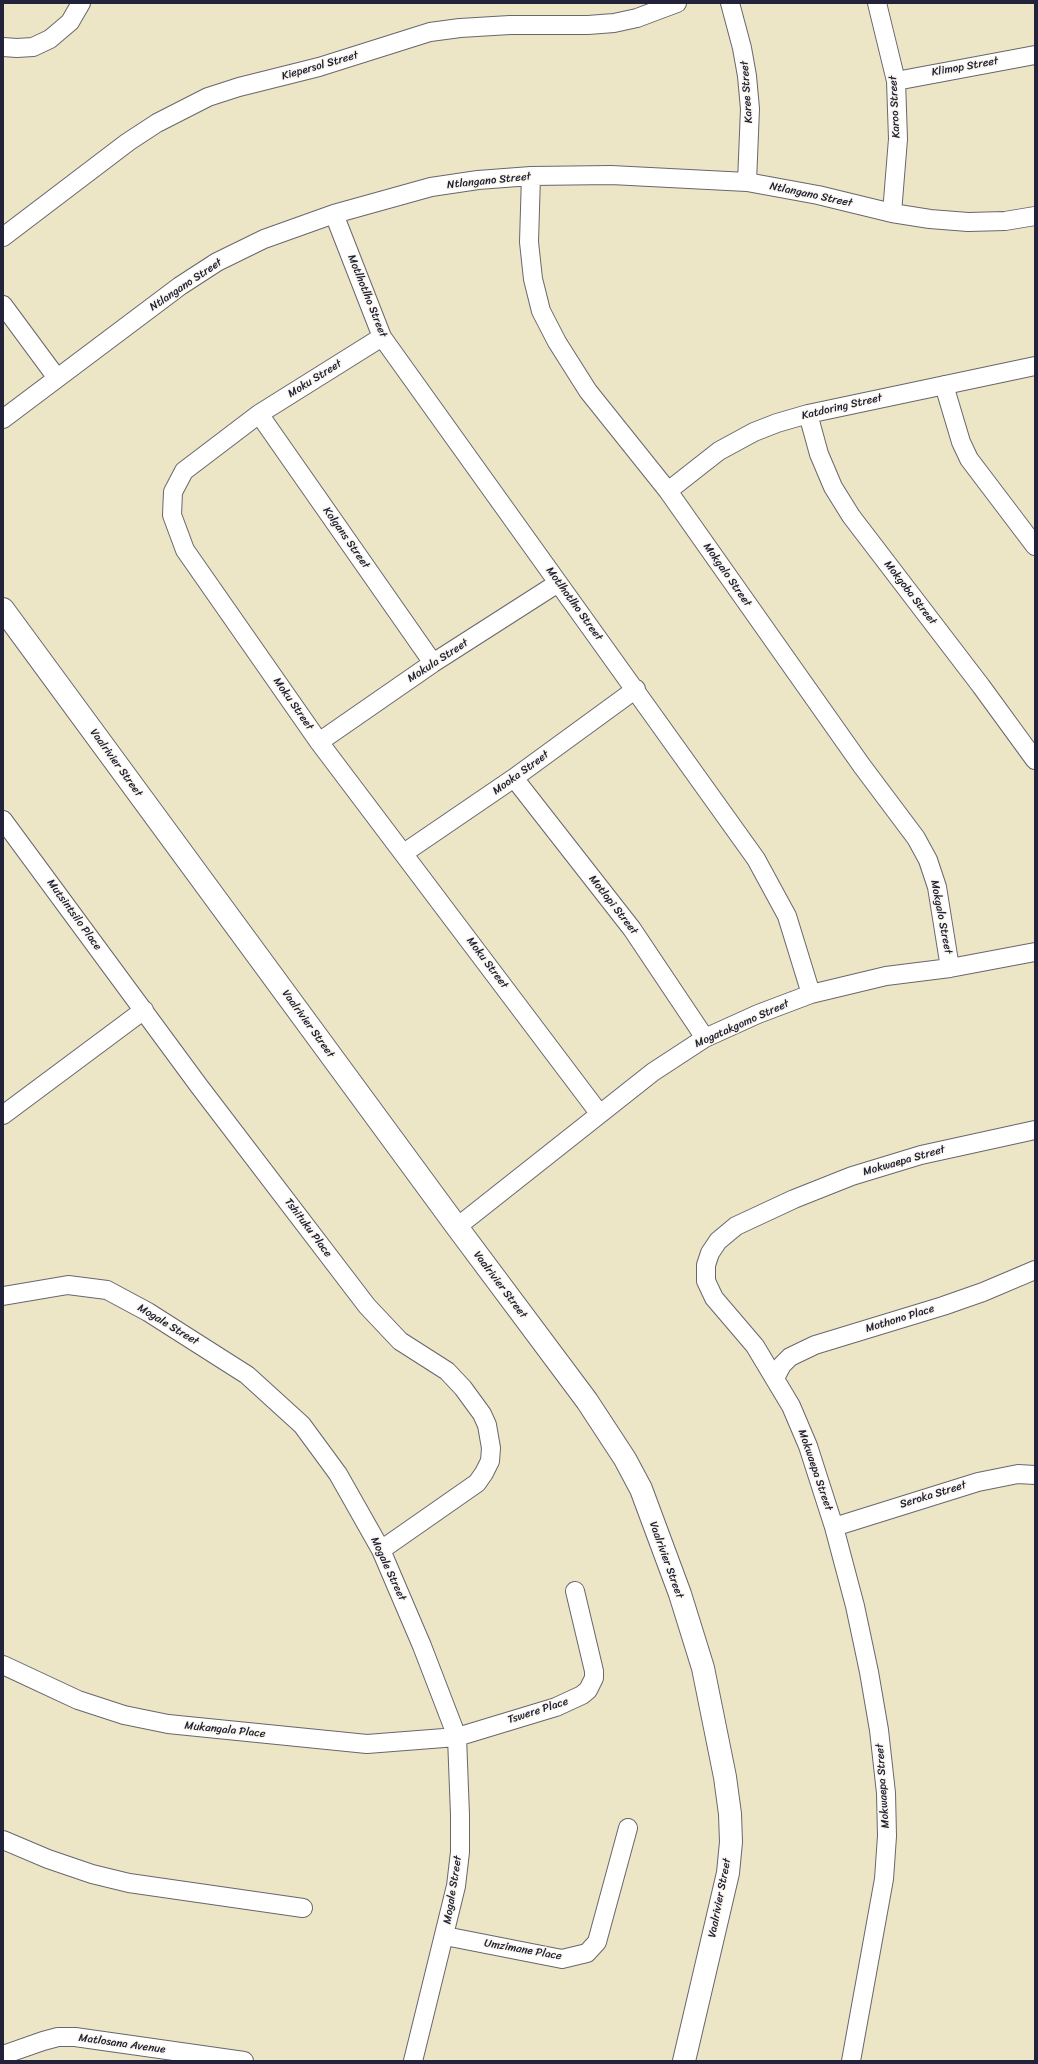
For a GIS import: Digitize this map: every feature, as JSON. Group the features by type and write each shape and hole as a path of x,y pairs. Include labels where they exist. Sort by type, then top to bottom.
{"street":[{"path":"3,47 33,47 50,39 70,22 81,3"},
{"name":"Kiepersol Street","path":"3,237 128,142 157,123 208,98 239,86 319,67 430,32 460,28 510,25 588,25 614,23 637,18 677,3"},
{"name":"Karee Street","path":"730,3 742,48 747,76 750,109 747,182"},
{"name":"Karoo Street","path":"877,3 896,81 898,138 892,214"},
{"name":"Klimop Street","path":"896,81 1035,55"},
{"name":"Ntlangano Street","path":"3,420 56,378 180,286 217,262 264,239 334,214 431,187 478,180 531,176 611,175 747,182 818,196 892,214 968,222 1005,221 1035,216"},
{"name":"Mokgalo Street","path":"531,176 529,242 533,279 541,311 556,342 588,391 668,491 862,766 916,838 928,860 937,887 950,968"},
{"name":"Motlhotlho Street","path":"334,214 382,337 558,583 636,689 760,865 788,916 811,994"},
{"path":"3,305 56,378"},
{"name":"Moku Street","path":"382,337 258,414 184,471 173,492 172,515 185,550 320,742 599,1114"},
{"name":"Katdoring Street","path":"668,491 719,451 738,440 777,423 808,414 1035,366"},
{"path":"944,385 961,442 969,459 1035,546"},
{"name":"Kolgans Street","path":"258,414 433,663"},
{"name":"Mokgoba Street","path":"808,414 819,454 833,487 851,516 967,667 1035,760"},
{"name":"Mokula Street","path":"320,742 433,663 558,583"},
{"name":"Vaalrivier Street","path":"3,609 457,1227 587,1401 625,1459 641,1490 680,1594 703,1668 725,1777 730,1814 731,1842 728,1873 684,2061"},
{"name":"Mooka Street","path":"404,853 514,778 636,689"},
{"name":"Motlopi Street","path":"514,778 632,929 705,1038"},
{"name":"Mutsintsilo Place","path":"3,820 144,1010"},
{"name":"Mogatakgomo Street","path":"457,1227 677,1054 705,1038 758,1014 811,994 886,976 950,968 1035,952"},
{"path":"3,1115 144,1010"},
{"name":"Tshituku Place","path":"144,1010 199,1086 367,1306 400,1341 447,1371 463,1388 488,1425 490,1436 490,1460 477,1483 381,1550"},
{"name":"Mokwaepa Street","path":"851,2061 884,1879 887,1836 886,1793 879,1730 869,1672 855,1606 834,1527 808,1446 791,1406 755,1346 714,1298 706,1281 706,1265 710,1252 718,1241 736,1226 794,1199 852,1176 921,1155 984,1139 1035,1130"},
{"name":"Mothono Place","path":"775,1378 782,1365 790,1357 815,1344 943,1306 983,1292 1035,1270"},
{"name":"Mogale Street","path":"3,1296 68,1285 107,1290 148,1312 247,1375 302,1425 338,1474 381,1550 422,1646 457,1737 460,1852 456,1886 445,1936 413,2061"},
{"name":"Seroka Street","path":"834,1527 978,1482 1018,1474 1035,1475"},
{"name":"Tswere Place","path":"457,1737 556,1707 576,1698 588,1690 594,1678 594,1671 575,1591"},
{"name":"Mukangala Place","path":"3,1665 78,1700 124,1715 168,1724 367,1744 457,1737"},
{"name":"Umzimane Place","path":"445,1936 562,1958 587,1953 597,1942 628,1828"},
{"path":"3,1840 48,1859 92,1874 129,1883 303,1908"},
{"name":"Matlosana Avenue","path":"3,2056 50,2039 75,2037 244,2061"}]}
